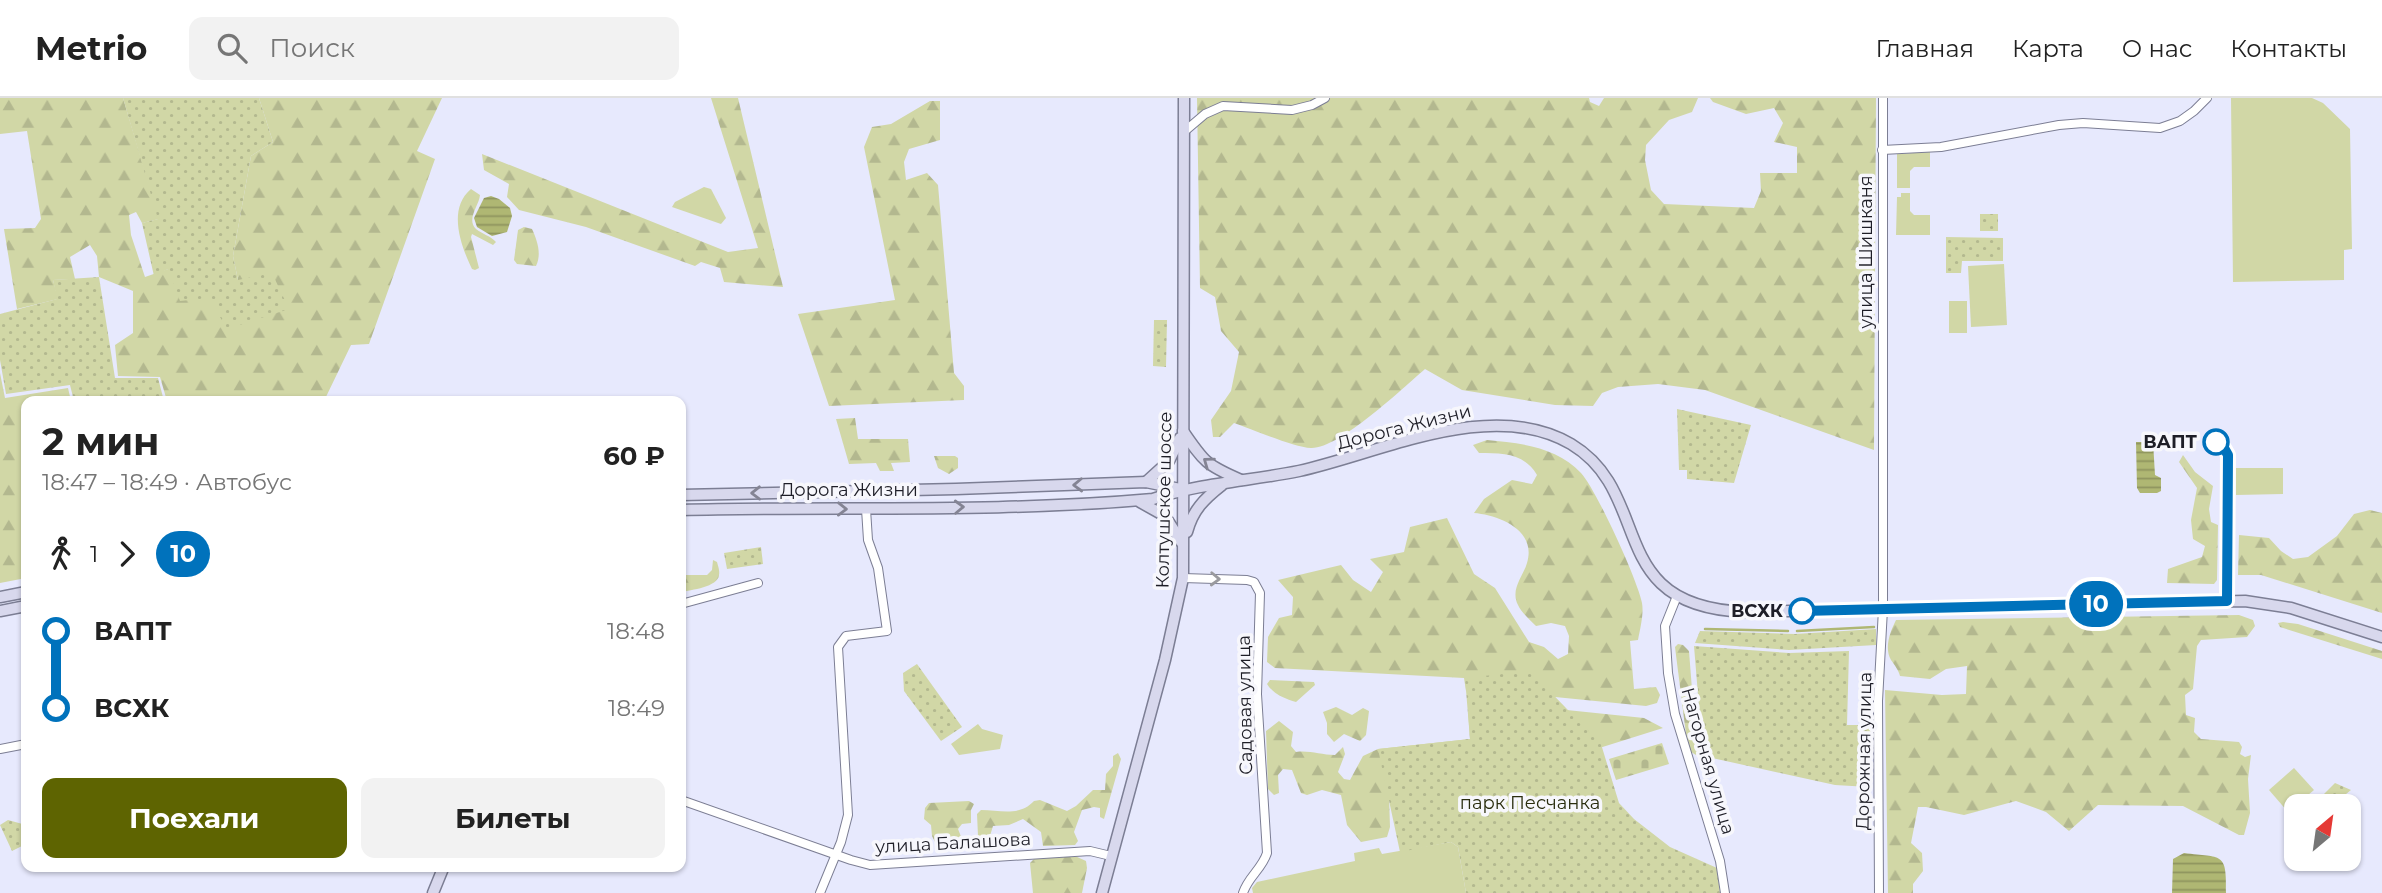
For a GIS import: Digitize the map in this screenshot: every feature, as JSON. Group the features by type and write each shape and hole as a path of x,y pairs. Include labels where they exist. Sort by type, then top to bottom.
{"main road":[{"name":"Колтушское шоссе","path":"1102,893 1165,660 1183,578 1184,98"},
{"name":"Дорога Жизни","path":"686,510 866,509 1138,501 1183,489 1301,470 1455,429 1511,425 1532,429 1572,445 1589,458 1612,489 1647,567 1677,596 1714,610 2245,601 2291,608 2382,637"},
{"path":"1183,432 1198,456 1244,481"},
{"path":"1146,482 1169,461 1183,432"},
{"name":"Дорога Жизни","path":"686,495 1146,482 1183,489"},
{"path":"1184,545 1197,508 1223,484"},
{"path":"1138,501 1166,516 1184,545"},
{"path":"0,597 21,593"},
{"path":"0,611 21,607"},
{"path":"433,893 442,872"}],"street":[{"path":"1185,131 1205,114 1223,106 1292,110 1312,105 1325,98"},
{"path":"1882,150 1883,98"},
{"name":"улица Шишканя","path":"1883,609 1882,150 1951,146 2059,125 2083,123 2160,128 2180,121 2207,98"},
{"path":"820,893 848,815 838,648 846,636 887,631 878,568 868,540 866,509"},
{"name":"Садовая улица","path":"1183,578 1247,580 1258,587 1260,593 1257,694 1267,853 1243,893"},
{"path":"686,603 758,583"},
{"name":"Нагорная улица","path":"1677,596 1665,626 1668,673 1675,714 1720,861 1725,893"},
{"name":"Дорожная улица","path":"1879,893 1878,701 1883,609"},
{"path":"0,749 21,745"},
{"name":"улица Балашова","path":"686,802 870,865 1090,851 1111,856"}],"green space":[{"path":"0,98 123,98 159,219 142,223 136,212 129,215 131,235 145,277 168,269 238,280 233,256 251,156 273,142 259,98 442,98 417,151 435,159 369,344 351,345 326,396 166,396 160,377 118,376 115,345 133,333 133,291 99,277 97,256 90,245 70,257 75,279 53,280 58,299 17,309 4,229 35,228 41,219 27,131 0,134"},
{"path":"123,98 259,98 273,142 251,156 233,256 238,280 272,273 289,309 227,329 209,298 180,301 168,269 154,276 142,223 158,219"},
{"path":"711,98 738,98 783,287 724,282 720,268 701,262 695,266 586,227 519,210 507,197 509,184 484,170 482,154 728,252 758,248"},
{"path":"1197,98 1589,98 1590,102 1599,106 1604,98 1698,98 1692,112 1669,120 1646,145 1645,160 1651,190 1664,204 1754,208 1761,191 1760,173 1797,173 1797,147 1774,142 1783,123 1774,108 1746,114 1713,102 1710,98 1876,98 1874,450 1705,390 1658,384 1618,387 1602,393 1593,406 1555,405 1462,390 1425,369 1370,416 1338,439 1323,446 1311,448 1294,445 1234,423 1220,437 1213,437 1211,420 1231,391 1239,352 1221,331 1215,297 1200,288"},
{"path":"2231,98 2312,98 2323,103 2350,129 2352,249 2344,250 2344,280 2233,282"},
{"path":"930,101 940,101 940,140 909,149 904,162 906,180 927,173 938,185 954,373 964,386 964,400 829,406 798,314 895,300 864,147 872,127 891,124"},
{"path":"1930,152 1930,167 1914,167 1910,171 1910,188 1897,188 1897,154"},
{"path":"704,187 711,189 726,218 721,224 672,207 675,202"},
{"path":"471,189 480,195 473,225 496,242 493,245 472,234 479,268 475,270 468,260 458,228 459,207"},
{"path":"1901,193 1910,193 1910,211 1914,215 1930,215 1930,235 1896,235 1897,197 1901,197"},
{"path":"1980,214 1998,214 1998,231 1980,231"},
{"path":"524,227 532,229 537,242 539,257 536,266 517,264 514,260 518,230"},
{"path":"1946,237 2003,238 2003,261 1962,261 1961,273 1946,273"},
{"path":"2004,264 2007,325 1971,327 1968,266"},
{"path":"99,277 115,378 158,378 163,396 73,396 70,385 6,394 0,360 0,314 57,299 53,280"},
{"path":"1949,301 1967,301 1967,333 1949,333"},
{"path":"1154,320 1167,320 1166,367 1153,366"},
{"path":"0,373 5,398 68,388 70,396 21,396 21,579 0,583"},
{"path":"1677,409 1751,425 1734,483 1687,479 1687,470 1679,470"},
{"path":"855,418 858,439 908,439 910,462 891,463 894,471 880,471 876,463 849,464 836,419"},
{"path":"1487,440 1525,445 1549,452 1561,457 1581,473 1616,536 1642,603 1638,640 1630,641 1634,689 1656,687 1660,695 1657,703 1646,706 1555,697 1557,709 1644,718 1663,728 1593,750 1466,691 1464,678 1275,668 1267,662 1268,637 1279,618 1292,615 1293,597 1278,580 1341,565 1353,580 1371,592 1383,572 1370,559 1404,552 1410,527 1447,518 1474,574 1495,588 1529,642 1544,647 1558,659 1568,654 1569,636 1565,626 1551,623 1536,626 1518,605 1516,588 1529,551 1521,533 1504,521 1474,513 1484,499 1512,480 1532,484 1537,475 1519,458 1504,454 1479,453 1473,445"},
{"path":"2183,455 2195,472 2213,486 2209,509 2211,522 2218,525 2217,580 2214,584 2167,583 2168,569 2202,557 2205,546 2193,539 2191,520 2197,488 2179,462"},
{"path":"934,456 955,456 958,458 958,468 949,474 938,468"},
{"path":"2236,468 2283,468 2283,494 2236,495"},
{"path":"2370,510 2382,513 2382,613 2261,575 2238,575 2239,535 2269,538 2293,559 2308,557 2337,536 2354,514"},
{"path":"761,547 763,564 727,569 724,553"},
{"path":"713,560 717,562 719,569 714,582 686,591 686,575 707,575 712,570"},
{"path":"2239,615 2253,620 2255,626 2247,637 2201,640 2197,646 2193,689 2185,695 2186,715 2195,718 2194,732 2201,739 2239,742 2242,747 2240,754 2245,757 2251,755 2248,779 2250,813 2244,835 2239,835 2183,806 2098,805 2069,831 2046,812 2016,801 1964,815 1918,807 1911,843 1922,853 1923,871 1913,884 1913,893 1888,893 1885,690 1942,695 1966,694 1967,666 1946,669 1930,679 1900,676 1888,650 1896,620"},
{"path":"2278,623 2298,624 2382,651 2382,659 2280,627"},
{"path":"1876,629 1876,645 1789,650 1695,643 1700,631 1795,634"},
{"path":"1678,644 1689,651 1696,755 1688,750 1675,647"},
{"path":"1694,646 1789,653 1849,651 1847,725 1871,725 1869,787 1835,785 1703,756"},
{"path":"917,664 962,727 941,741 904,691 903,673"},
{"name":"парк Песчанка","path":"1530,671 1601,744 1619,803 1634,819 1670,847 1717,868 1720,893 1466,893 1458,847 1451,842 1400,852 1378,749 1470,739 1465,678"},
{"path":"1270,680 1314,682 1315,685 1296,702 1273,691 1267,684"},
{"path":"1336,707 1352,715 1363,708 1369,711 1366,735 1360,741 1344,734 1334,742 1327,734 1323,712"},
{"path":"1468,711 1499,745 1389,796 1390,827 1387,837 1361,842 1347,825 1341,795 1322,790 1307,795 1301,793 1292,770 1283,769 1278,775 1279,793 1274,795 1268,789 1266,731 1279,721 1293,732 1291,746 1296,752 1335,755 1343,747 1345,754 1338,772 1344,779 1350,780 1363,756 1378,749 1470,739"},
{"path":"978,724 982,729 1003,735 1000,749 959,755 951,744"},
{"path":"1662,743 1669,764 1616,780 1609,759"},
{"path":"1118,753 1121,759 1104,819 1100,817 1100,808 1082,810 1074,832 1078,841 1075,845 1043,846 1041,832 1023,819 1009,825 993,826 989,839 983,840 978,836 977,814 981,810 1016,811 1040,800 1067,811 1093,790 1105,790 1106,774 1113,766 1113,756"},
{"path":"2294,768 2314,790 2309,794 2284,794 2284,807 2269,790"},
{"path":"2335,783 2351,790 2346,794 2324,794"},
{"path":"969,801 974,804 971,823 962,824 958,829 962,839 959,843 935,842 931,825 924,819 925,808 929,803"},
{"path":"8,820 21,824 21,846 12,851 0,825"},
{"path":"1451,842 1458,847 1466,893 1253,893 1252,888 1257,882 1355,861 1354,853 1379,848 1382,854"},
{"path":"1075,856 1086,861 1082,893 1033,893 1030,863 1034,859"}],"shaded area":[{"path":"491,196 510,208 512,216 507,232 492,236 477,227 474,218 484,198"},
{"path":"2136,442 2153,442 2155,475 2161,478 2161,491 2157,493 2140,493 2137,488"},
{"path":"2184,853 2220,859 2225,870 2226,893 2172,893 2173,859"}],"waterway":[{"path":"1797,631 1874,627"},
{"path":"1705,629 1788,631"}],"bus line":[{"name":"10","path":"1802,611 2227,601 2228,455 2216,442"}],"place":[{"name":"ВАПТ","path":"2216,442"},
{"name":"ВСХК","path":"1802,611"}]}
